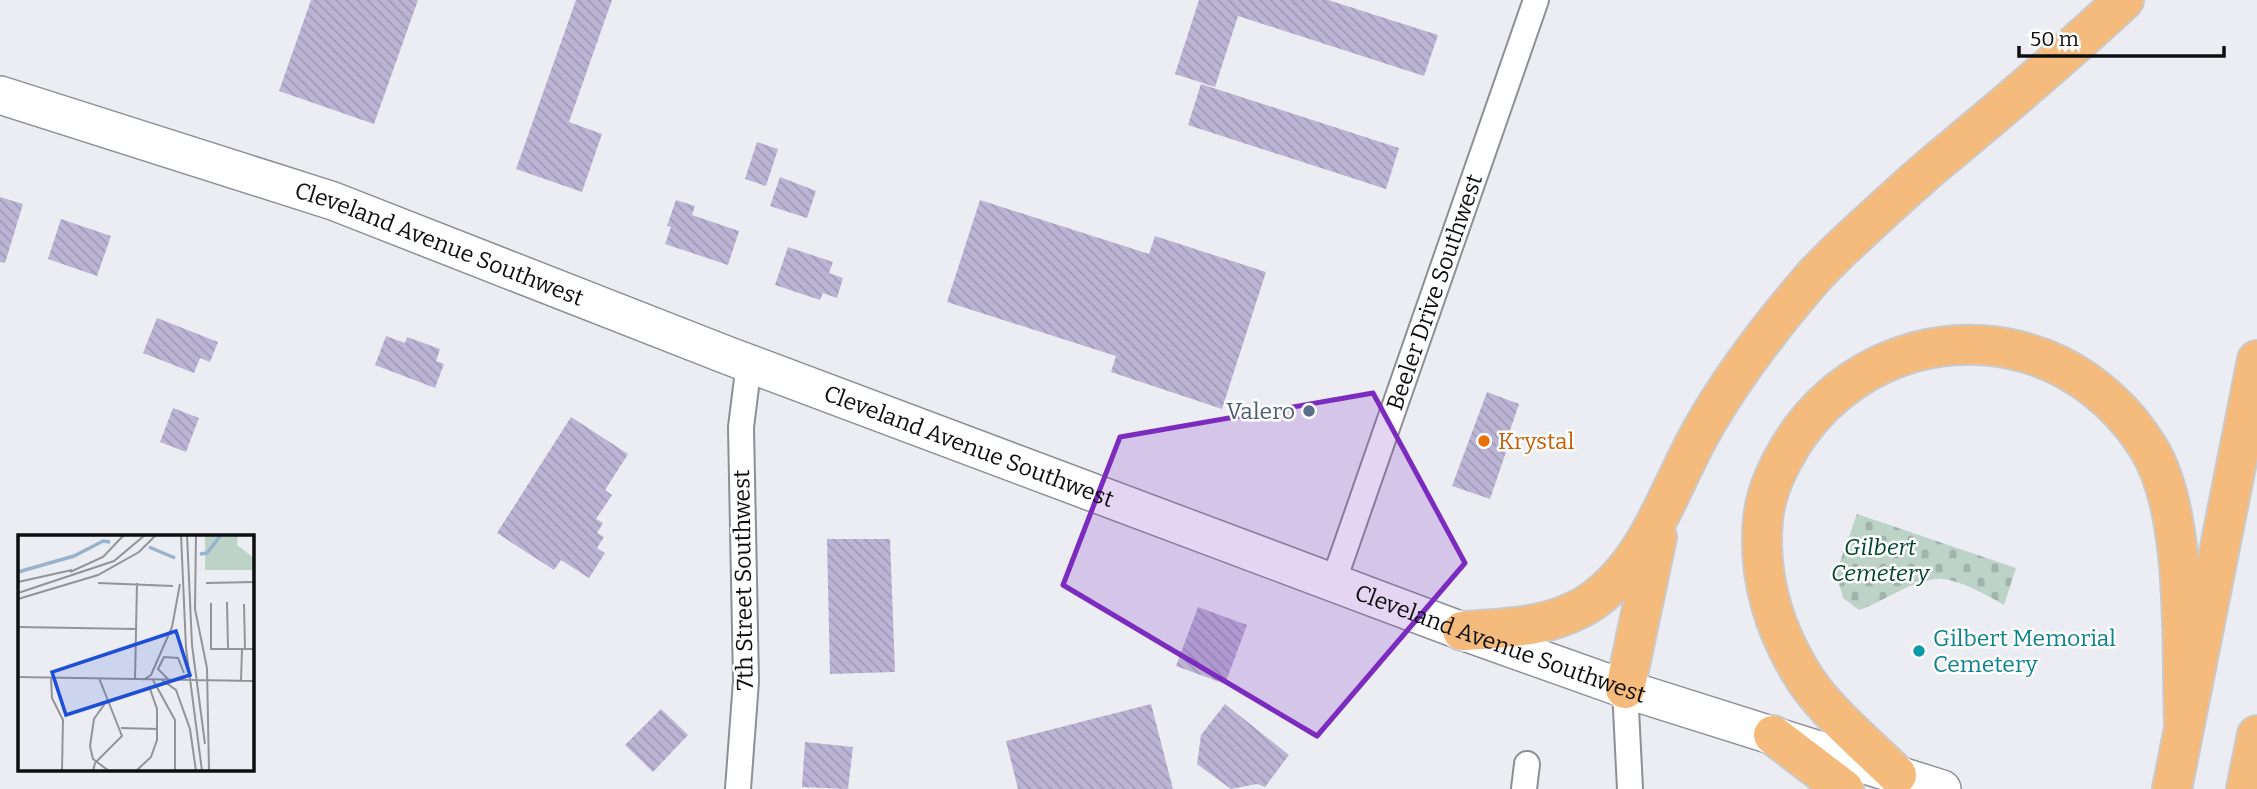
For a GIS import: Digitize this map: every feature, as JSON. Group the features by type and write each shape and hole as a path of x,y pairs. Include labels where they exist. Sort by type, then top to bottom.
{"highway":[{"path":"1462,631 1506,629 1539,623 1566,614 1593,600 1629,564 1667,501 1702,430 1740,370 1811,279 1899,194 2076,45 2124,0"},
{"path":"1897,775 1827,705 1801,673 1783,638 1768,597 1763,562 1763,517 1771,485 1789,449 1816,411 1848,383 1885,362 1925,349 1964,344 2005,347 2041,357 2073,372 2103,394 2130,422 2150,450 2166,487 2174,525 2179,567 2184,725"},
{"path":"2172,789 2257,360"},
{"path":"1625,689 1652,556 1667,501"},
{"path":"1773,735 1844,789"},
{"path":"2246,789 2257,735"}],"main road":[{"name":"Cleveland Avenue Southwest","path":"0,95 334,201 749,363 1462,631 1625,689 1942,789"}],"street":[{"name":"Beeler Drive Southwest","path":"1333,583 1535,0"},
{"name":"7th Street Southwest","path":"734,786 746,681 741,427 749,363"},
{"path":"1625,689 1630,789"},
{"path":"1524,789 1527,764"}],"highlighted area":[{"path":"1373,393 1465,563 1317,736 1063,585 1120,437"}],"green space":[{"name":"Gilbert Cemetery","path":"1857,514 2016,568 2004,605 1962,584 1937,579 1917,583 1859,610 1843,598 1836,573"}],"building":[{"path":"311,0 418,0 374,124 279,91"},
{"path":"576,0 612,0 569,122 602,134 582,192 516,169"},
{"path":"1199,0 1328,0 1438,35 1424,76 1238,16 1215,87 1175,74"},
{"path":"1201,84 1399,148 1386,189 1188,125"},
{"path":"757,142 778,149 766,186 745,179"},
{"path":"780,177 816,191 807,218 770,206"},
{"path":"0,197 23,204 5,263 0,262"},
{"path":"676,200 695,206 692,215 739,231 728,265 665,244 671,227 667,226"},
{"path":"980,200 1149,254 1155,236 1266,272 1222,409 1111,372 1116,356 947,302"},
{"path":"61,219 111,236 97,276 48,259"},
{"path":"788,247 833,262 829,273 843,278 837,298 823,293 820,300 775,285"},
{"path":"157,318 218,342 210,362 200,358 194,373 143,353"},
{"path":"386,336 405,343 407,337 440,349 436,361 444,364 435,388 375,365"},
{"name":"Krystal","path":"1487,392 1519,404 1490,499 1452,486"},
{"path":"173,408 199,418 186,452 160,442"},
{"path":"571,417 628,454 605,490 612,495 596,519 603,523 597,533 604,537 597,548 605,553 589,578 561,560 554,570 497,533"},
{"path":"827,539 890,539 895,672 830,674"},
{"path":"1198,607 1247,625 1225,684 1176,666"},
{"path":"1151,704 1173,789 1018,789 1006,741"},
{"path":"1225,704 1289,755 1265,787 1257,784 1231,789 1197,764 1201,735"},
{"path":"661,709 688,735 653,772 625,745"},
{"path":"805,742 853,747 848,789 802,787"}],"place":[{"name":"Valero","path":"1309,411"},
{"name":"Krystal","path":"1484,441"},
{"name":"Gilbert Memorial Cemetery","path":"1919,651"}]}
